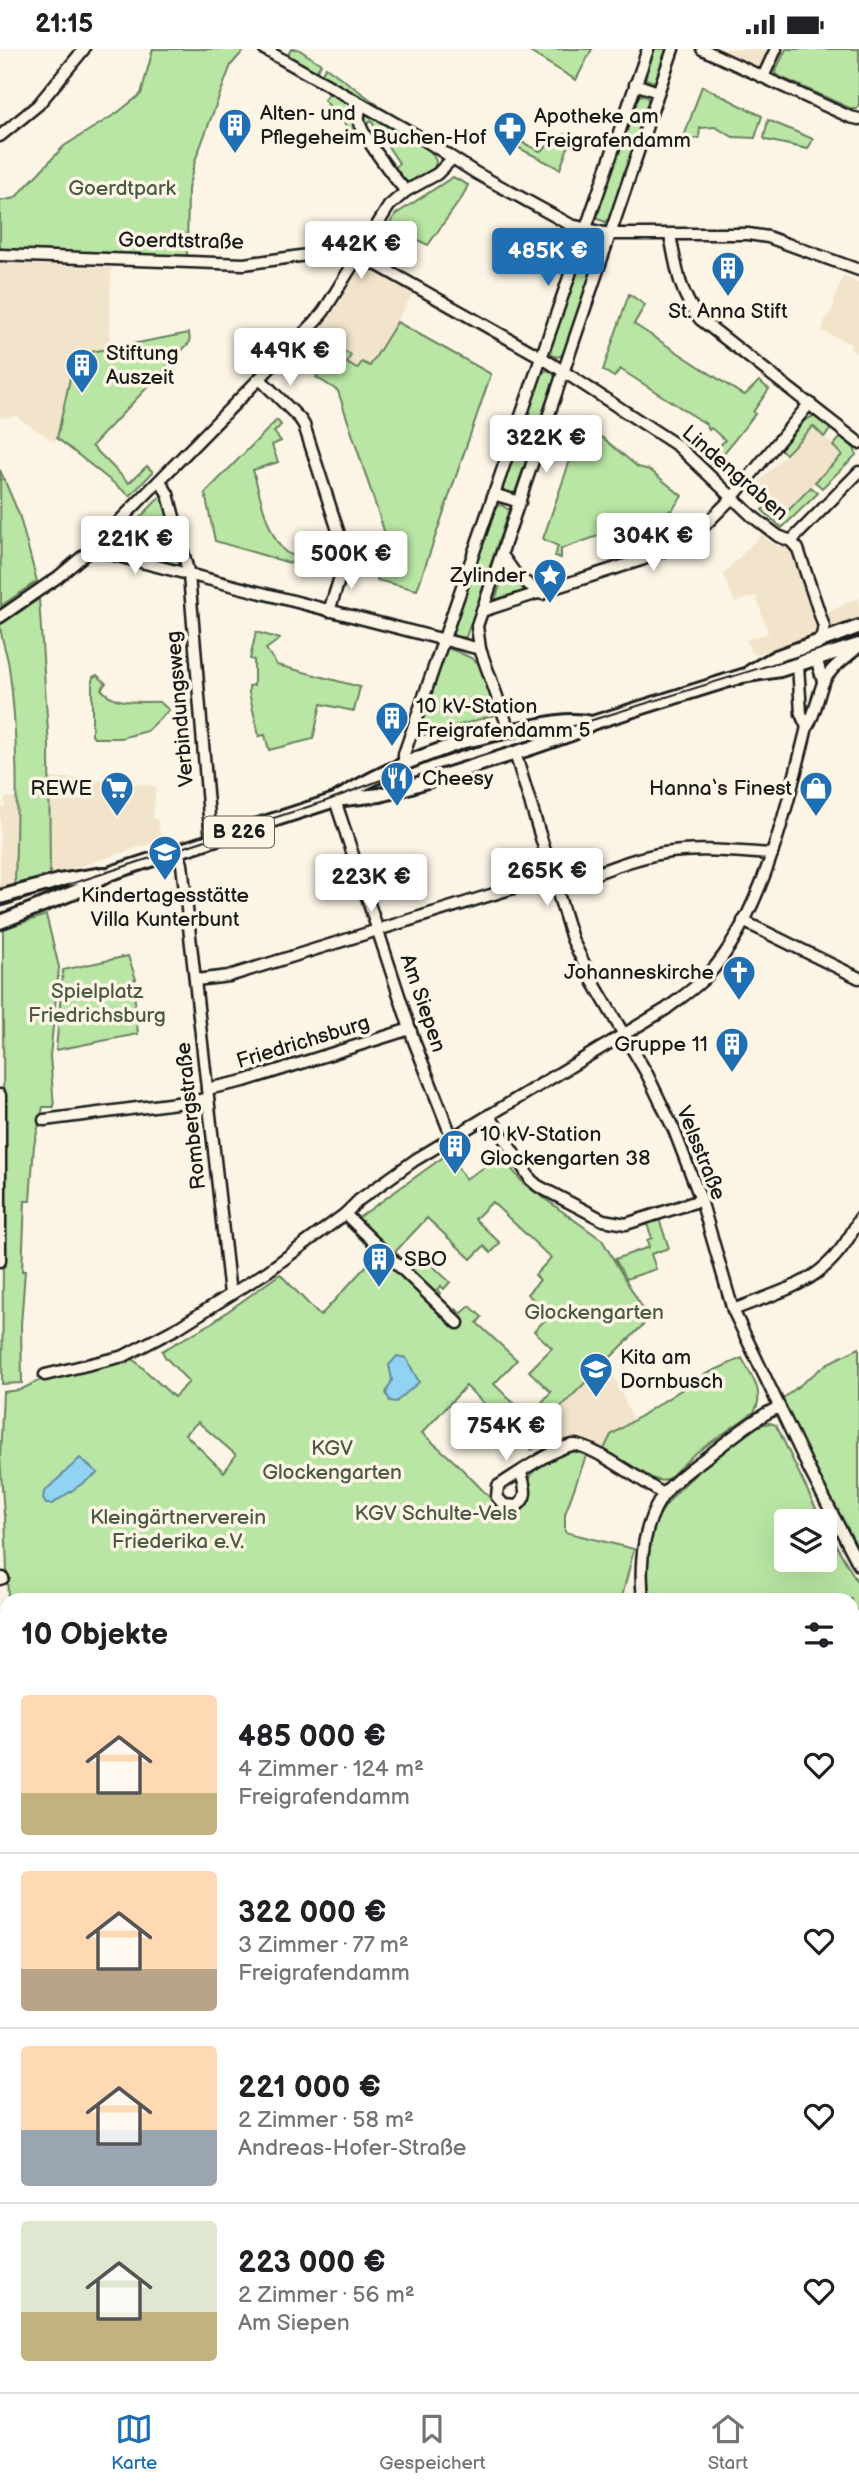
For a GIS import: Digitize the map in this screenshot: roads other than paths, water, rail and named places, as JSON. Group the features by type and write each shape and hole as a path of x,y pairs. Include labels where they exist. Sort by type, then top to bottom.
{"main road":[{"name":"B 226","path":"742,676 776,657 859,627"},
{"name":"B 226","path":"0,897 59,881 111,873 335,800 380,795 515,753 573,733 592,723 742,676 798,664 859,645"},
{"name":"B 226","path":"335,800 356,787 446,746 509,730 573,719 592,723"},
{"path":"509,730 515,753"},
{"path":"404,765 419,783"},
{"name":"B 226","path":"0,922 80,890 111,873"}],"street":[{"path":"0,136 38,105 84,49"},
{"path":"264,49 571,225 609,234 748,234 768,237 859,270"},
{"path":"404,765 404,754 648,49"},
{"path":"509,730 480,649 477,625 673,49"},
{"path":"702,49 859,119"},
{"path":"763,77 776,49"},
{"path":"635,84 658,92"},
{"path":"361,104 359,121 365,133 406,191"},
{"path":"1,616 58,577 96,546 324,311 389,206 406,191 437,174 452,159"},
{"path":"670,235 681,287 692,309 708,325 859,443"},
{"name":"Goerdtstraße","path":"0,255 244,264 342,249 349,249 359,256"},
{"name":"Lindengraben","path":"359,256 541,357 678,446 732,498 778,537 791,541 798,549 824,627 819,642"},
{"path":"260,379 304,425 344,551 329,611"},
{"path":"482,611 542,594 667,551 692,536 732,498 810,403"},
{"path":"791,541 859,472"},
{"name":"Verbindungsweg","path":"160,481 168,494 189,575 212,841"},
{"path":"493,494 520,502"},
{"path":"96,546 106,553 480,649"},
{"path":"502,555 517,576 542,594"},
{"path":"819,642 816,659 823,681"},
{"path":"807,727 802,714 798,664 819,642"},
{"path":"45,1375 124,1356 179,1327 268,1271 370,1192 489,1115 666,1009 699,984 727,949 743,921 772,854 807,727 815,715 823,681 837,664 859,645"},
{"name":"Velsstraße","path":"515,753 572,939 670,1121 701,1200 733,1310 859,1565"},
{"name":"Am Siepen","path":"335,800 410,1029 452,1138"},
{"path":"556,888 631,861 663,853 692,851 772,854"},
{"name":"Rombergstraße","path":"178,852 182,864 196,980 230,1294"},
{"path":"196,980 229,976 552,876"},
{"path":"743,921 859,978"},
{"name":"Friedrichsburg","path":"44,1120 207,1094 410,1029"},
{"path":"0,1095 0,1261"},
{"path":"489,1115 538,1187 603,1220 626,1224 701,1200"},
{"path":"345,1214 458,1323"},
{"path":"733,1310 807,1281 836,1257 859,1219"},
{"path":"642,1593 641,1557 652,1519 663,1495 684,1474 759,1418 779,1407"},
{"path":"521,1472 560,1449 580,1445 663,1495"}],"water":[{"path":"397,1356 406,1358 419,1382 396,1402 390,1401 386,1393 392,1380 389,1365"},
{"path":"80,1458 98,1473 52,1504 46,1504 43,1499 44,1492"}],"tram line":[{"path":"0,907 326,801 465,748 573,726 818,650 859,634"}],"place":[{"name":"Alten- und Pflegeheim Buchen-Hof","path":"235,155"},
{"name":"Apotheke am Freigrafendamm","path":"510,158"},
{"name":"St. Anna Stift","path":"728,298"},
{"name":"Stiftung Auszeit","path":"82,395"},
{"name":"Zylinder","path":"550,605"},
{"name":"10 kV-Station Freigrafendamm 5","path":"392,748"},
{"name":"Cheesy","path":"397,808"},
{"name":"REWE","path":"117,818"},
{"name":"Hanna‘s Finest","path":"816,818"},
{"name":"Kindertagesstätte Villa Kunterbunt","path":"165,882"},
{"name":"Johanneskirche","path":"739,1002"},
{"name":"Gruppe 11","path":"732,1074"},
{"name":"10 kV-Station Glockengarten 38","path":"455,1176"},
{"name":"SBO","path":"379,1289"},
{"name":"Kita am Dornbusch","path":"596,1399"}],"park label":[{"name":"Goerdtpark","path":"122,188"},
{"name":"Spielplatz Friedrichsburg","path":"97,1003"},
{"name":"Glockengarten","path":"594,1312"},
{"name":"KGV Glockengarten","path":"332,1460"},
{"name":"KGV Schulte-Vels","path":"436,1513"},
{"name":"Kleingärtnerverein Friederika e.V.","path":"178,1529"}]}
